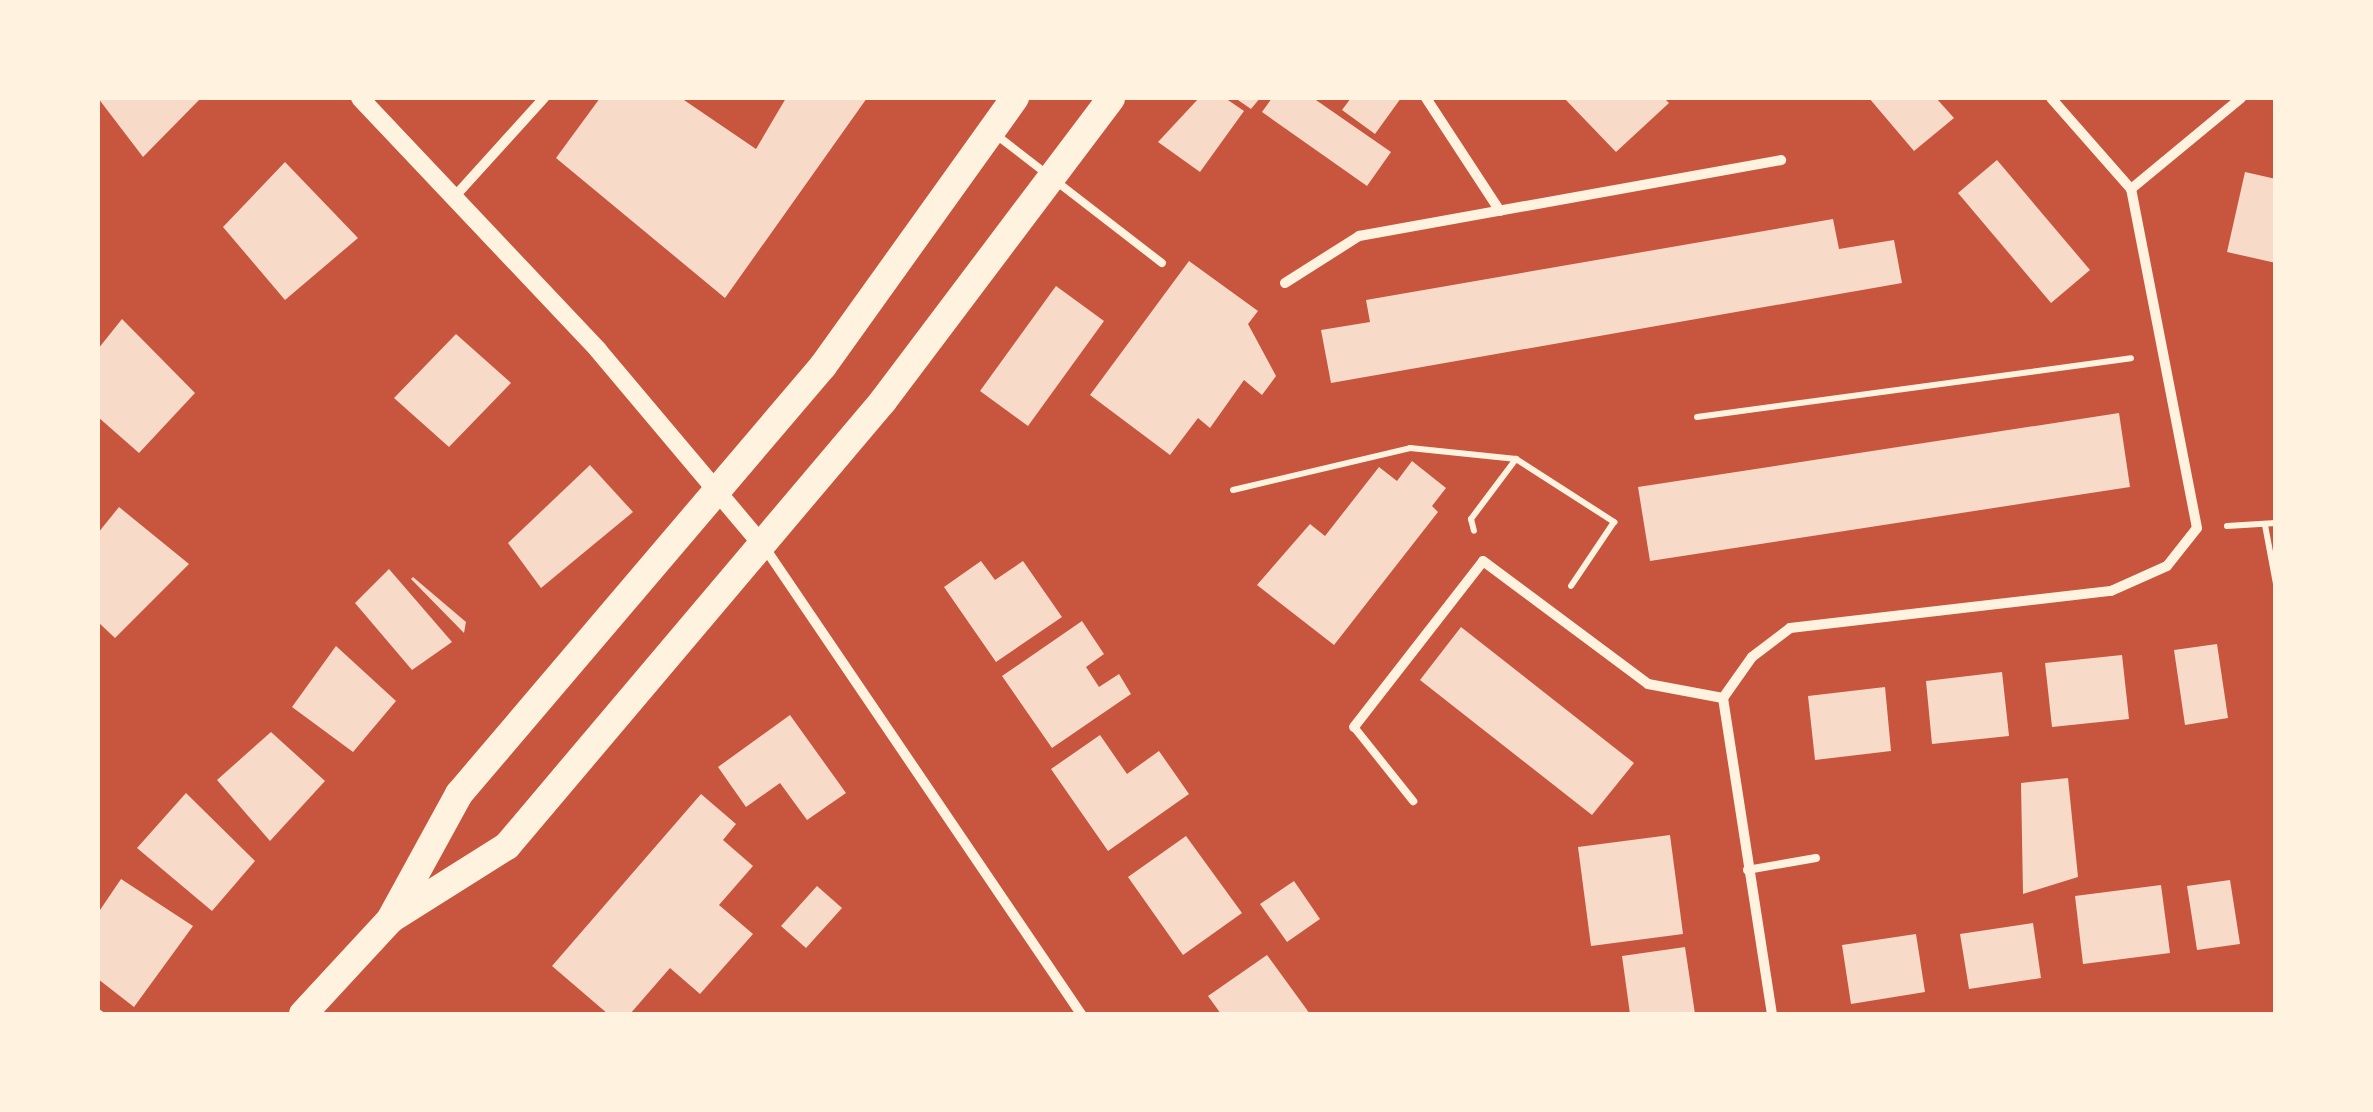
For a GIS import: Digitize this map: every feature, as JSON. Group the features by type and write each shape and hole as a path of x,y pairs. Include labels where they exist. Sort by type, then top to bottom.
{"highway":[{"path":"304,1014 390,920 458,794 723,489 1015,98"},
{"path":"390,920 507,846 762,544 1111,98"}],"street":[{"path":"360,98 457,194 723,489 1082,1014"},
{"path":"457,194 544,98"},
{"path":"1426,98 1500,211"},
{"path":"1772,1014 1746,870 1723,698 1752,657 1790,628 2111,591 2167,566 2197,528 2130,189 2051,98"},
{"path":"2130,189 2241,98"},
{"path":"1285,283 1359,236 1780,160"},
{"path":"1354,727 1484,561 1648,684 1723,698"}],"lane":[{"path":"992,131 1053,174 1162,263"},
{"path":"1354,727 1413,801"},
{"path":"1746,870 1816,858"}],"path":[{"path":"1697,417 2165,354"},
{"path":"1233,490 1410,448 1516,459 1614,522 1572,585 1563,619"},
{"path":"1484,561 1471,519 1516,459"},
{"path":"2197,528 2276,523"},
{"path":"2266,525 2276,584"}],"building":[{"path":"98,98 201,98 143,157"},
{"path":"600,98 681,98 756,149 786,98 867,98 725,298 556,158"},
{"path":"1199,98 1225,98 1244,111 1200,172 1158,142"},
{"path":"1235,98 1260,98 1251,109"},
{"path":"1272,98 1313,98 1391,152 1367,186 1262,112"},
{"path":"1351,98 1401,98 1375,134 1342,110"},
{"path":"1564,98 1664,98 1669,103 1616,152"},
{"path":"1869,98 1936,98 1954,118 1914,151"},
{"path":"1997,160 2090,270 2051,303 1958,193"},
{"path":"285,162 358,238 285,300 223,227"},
{"path":"2245,172 2276,179 2276,263 2227,252"},
{"path":"1833,219 1839,249 1894,240 1902,283 1331,383 1321,330 1370,322 1366,300"},
{"path":"1189,261 1258,311 1248,324 1276,376 1262,395 1244,380 1210,428 1198,418 1170,455 1090,395"},
{"path":"1056,286 1104,321 1028,426 980,391"},
{"path":"122,319 195,393 139,453 98,417 98,349"},
{"path":"456,334 511,383 449,447 394,398"},
{"path":"2119,413 2130,487 1650,561 1638,487"},
{"path":"1412,461 1446,488 1432,506 1438,512 1334,645 1257,585 1310,524 1325,536 1379,467 1397,481"},
{"path":"590,465 633,512 541,588 508,543"},
{"path":"119,507 189,564 115,638 98,622 98,533"},
{"path":"981,561 995,580 1023,561 1062,617 996,662 944,587"},
{"path":"389,569 452,642 412,670 355,603"},
{"path":"411,579 466,622 464,633"},
{"path":"1082,621 1104,654 1086,667 1099,687 1119,674 1131,694 1052,748 1002,676"},
{"path":"1461,627 1634,763 1592,815 1420,680"},
{"path":"2217,644 2228,718 2185,725 2174,650"},
{"path":"336,646 396,701 353,752 292,707"},
{"path":"2122,655 2129,719 2052,727 2045,663"},
{"path":"2002,672 2009,736 1932,744 1926,681"},
{"path":"1885,687 1891,751 1815,760 1808,696"},
{"path":"790,715 846,793 807,820 780,783 746,807 718,767"},
{"path":"271,732 325,781 270,841 217,780"},
{"path":"1100,735 1127,774 1159,751 1189,794 1108,851 1051,769"},
{"path":"2068,778 2078,877 2023,894 2021,783"},
{"path":"186,793 255,861 212,911 137,848"},
{"path":"701,794 736,824 723,840 753,866 719,905 753,934 700,994 670,968 630,1014 608,1014 552,966"},
{"path":"1670,835 1683,934 1591,946 1578,847"},
{"path":"1186,836 1242,913 1183,955 1128,877"},
{"path":"121,879 193,926 134,1007 98,979 98,913"},
{"path":"2230,880 2240,944 2197,950 2187,886"},
{"path":"1294,881 1320,919 1287,942 1260,904"},
{"path":"2161,885 2170,953 2083,964 2075,896"},
{"path":"817,886 842,908 806,948 781,926"},
{"path":"2033,923 2041,978 1969,989 1960,934"},
{"path":"1916,934 1925,992 1851,1004 1842,945"},
{"path":"1685,947 1695,1014 1630,1014 1622,956"},
{"path":"1267,955 1310,1014 1221,1014 1208,996"}]}
